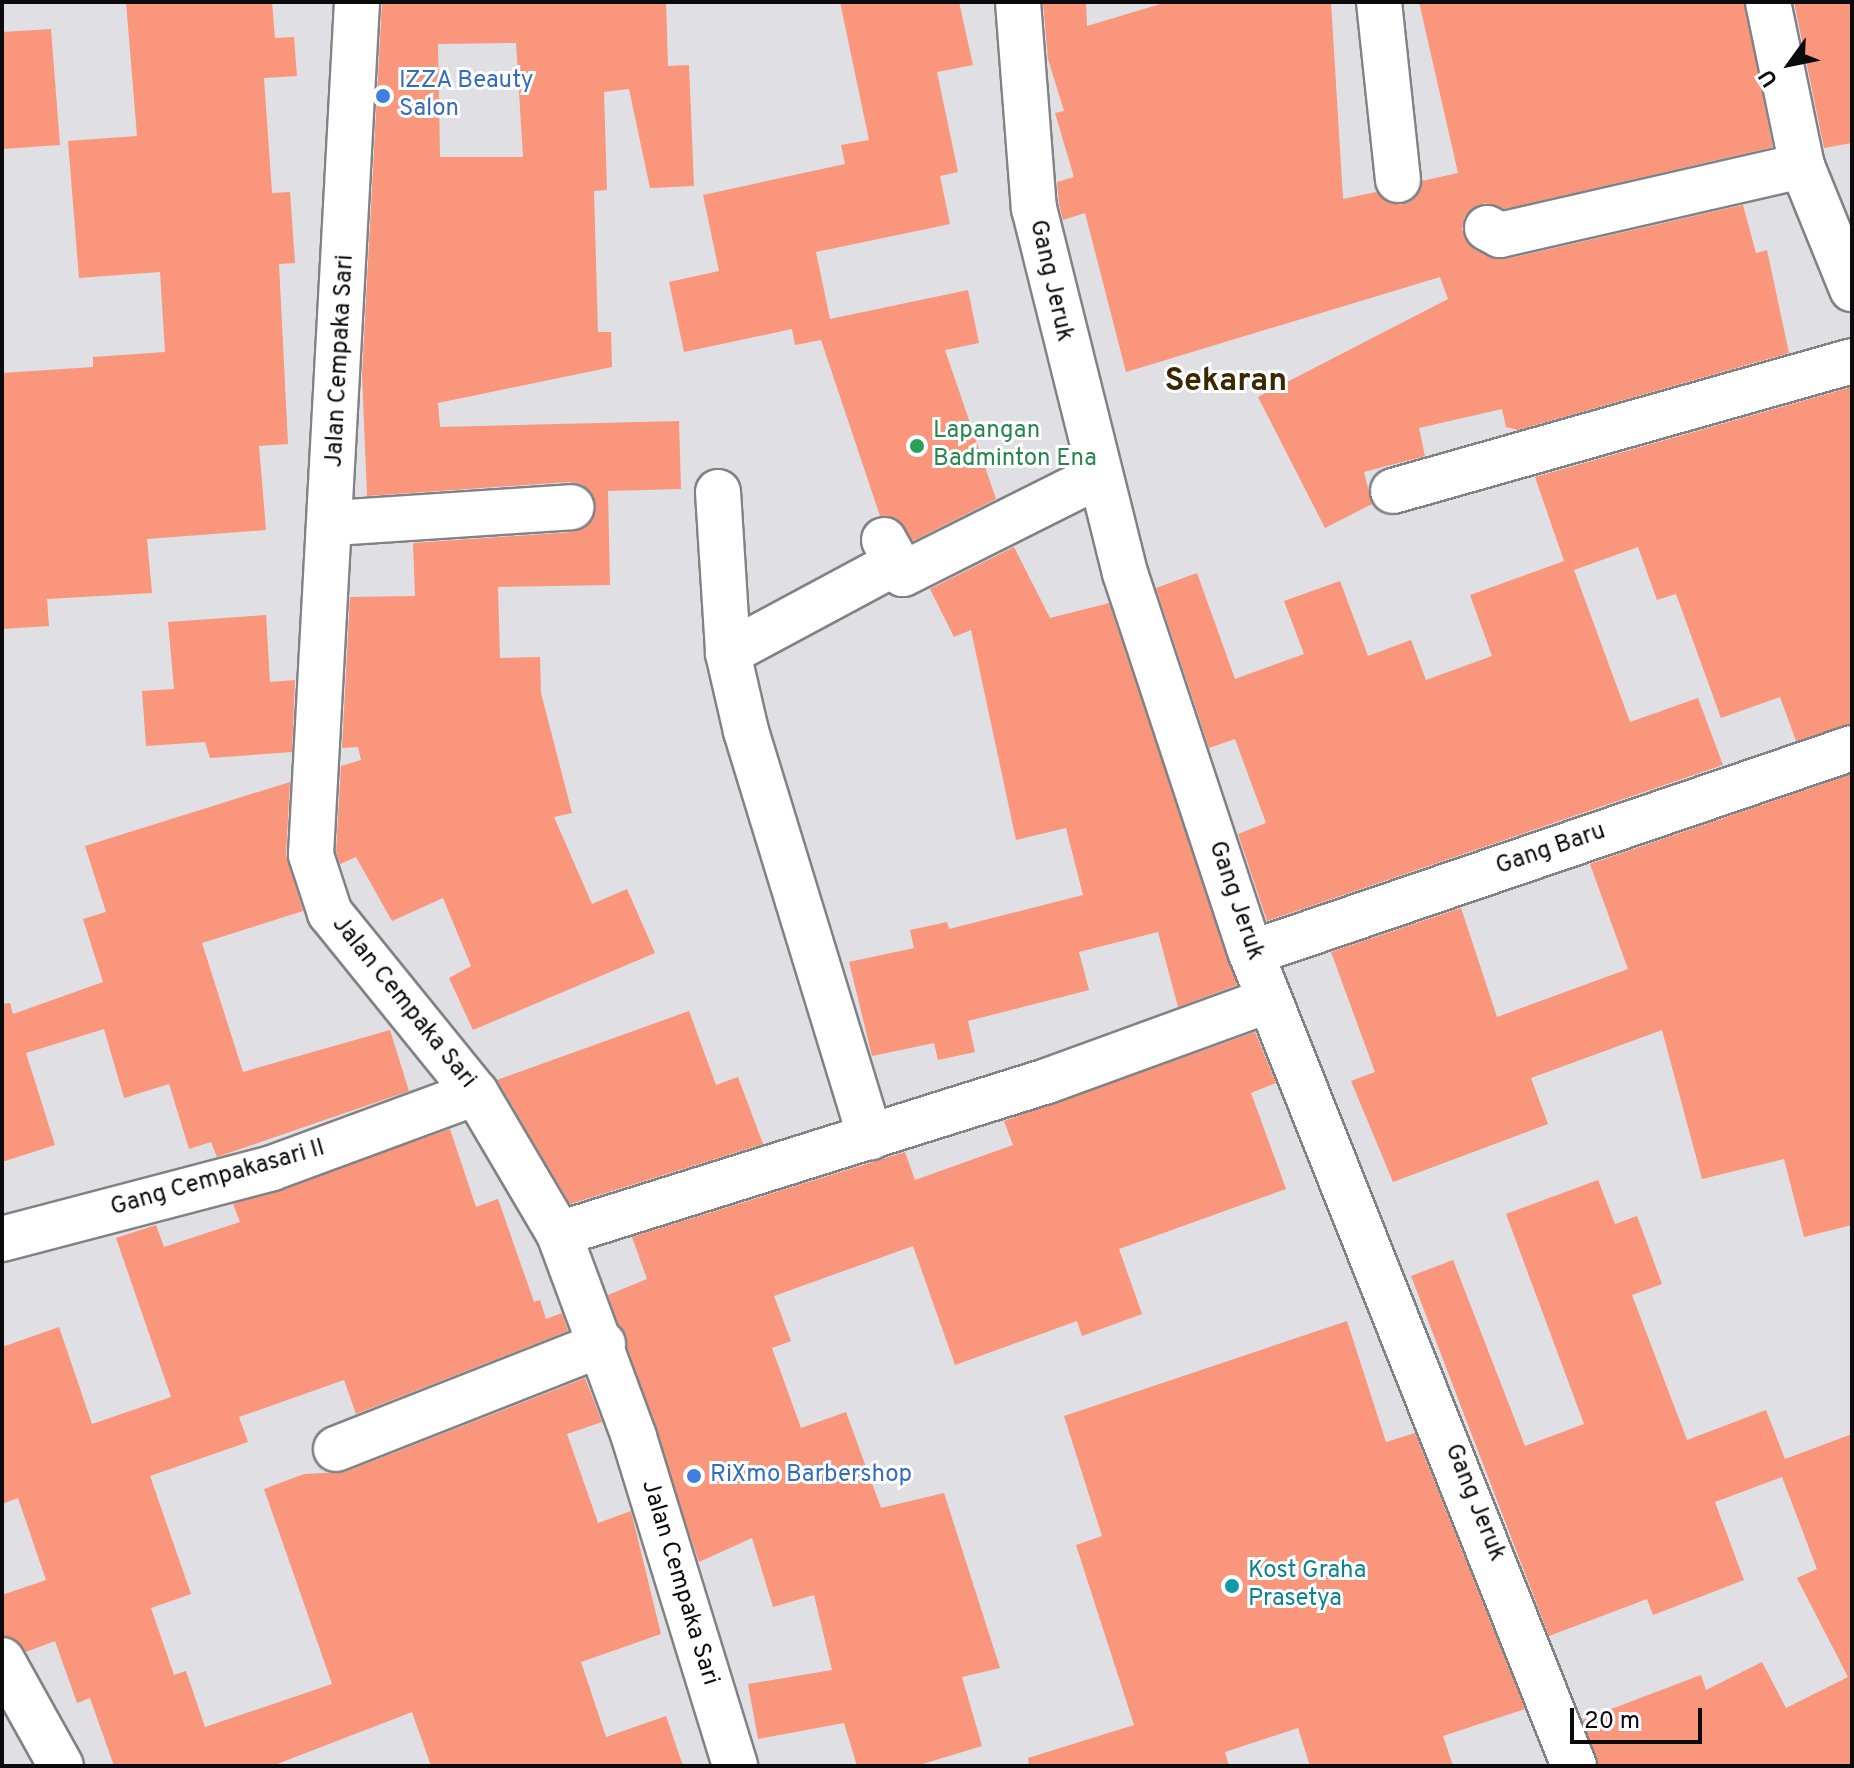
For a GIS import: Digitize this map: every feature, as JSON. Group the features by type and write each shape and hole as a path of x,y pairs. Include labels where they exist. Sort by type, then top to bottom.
{"street":[{"name":"Jalan Cempaka Sari","path":"357,2 333,523 311,855 319,889 330,913 476,1093 559,1234 603,1344 735,1766"},
{"name":"Gang Jeruk","path":"1018,2 1034,208 1099,476 1251,953 1574,1766"},
{"path":"1379,2 1398,180"},
{"path":"1768,2 1802,166 1852,289"},
{"path":"1487,228 1500,235 1802,166"},
{"path":"1393,491 1852,361"},
{"path":"728,653 888,552 903,574 1099,476"},
{"path":"718,492 728,653 870,1137"},
{"path":"333,523 571,507"},
{"name":"Gang Baru","path":"1251,953 1852,748"},
{"path":"559,1234 870,1137 1269,1000"},
{"name":"Gang Cempakasari II","path":"2,1239 272,1168 476,1093"},
{"path":"336,1449 603,1344"},
{"path":"2,1660 61,1766"}],"building":[{"path":"126,2 272,2 275,38 294,37 297,76 264,78 272,193 290,192 295,263 279,264 288,444 259,446 266,530 147,539 152,593 47,599 49,626 2,629 2,373 93,367 93,357 165,352 160,272 79,278 68,141 137,136"},
{"path":"382,2 666,2 668,66 689,65 694,186 650,188 629,89 604,92 607,190 594,191 598,332 611,332 612,367 438,403 440,427 679,421 681,489 608,491 610,585 498,587 500,658 540,657 541,693 572,813 554,817 592,904 627,889 655,953 473,1030 449,978 471,966 443,898 392,921 356,857 340,864 336,852 341,766 361,760 358,747 342,748 350,597 415,596 413,543 573,532 593,519 596,505 583,485 569,482 367,496 362,374","holes":["516,43 523,157 440,157 438,44"]},
{"path":"840,2 959,2 973,65 937,72 958,172 940,176 950,224 816,252 830,319 968,290 979,343 945,350 996,499 913,541 897,519 880,516 821,340 795,345 792,329 684,352 669,282 719,271 703,195 845,164 841,145 869,140"},
{"path":"1043,2 1086,2 1087,26 1167,2 1331,2 1343,199 1376,192 1400,205 1413,200 1422,181 1458,173 1419,2 1744,2 1773,147 1504,209 1485,203 1465,216 1462,230 1475,250 1506,259 1743,205 1756,253 1767,250 1789,353 1518,430 1506,427 1502,409 1419,428 1425,456 1364,472 1372,504 1325,528 1258,397 1448,299 1440,277 1126,372 1085,213 1063,220 1059,204 1057,182 1074,177 1055,113 1064,111 1048,59"},
{"path":"1794,2 1852,2 1852,143 1824,148"},
{"path":"51,29 60,145 2,149 2,32"},
{"path":"1852,387 1852,724 1796,741 1780,697 1721,718 1676,594 1657,600 1638,547 1574,570 1630,722 1698,698 1723,765 1267,921 1238,834 1266,823 1235,739 1209,748 1156,588 1197,573 1235,679 1304,654 1284,601 1340,581 1368,656 1411,640 1426,680 1492,656 1470,595 1564,561 1535,477"},
{"path":"1014,547 1050,618 1109,603 1237,985 1178,1007 1158,932 1079,952 1089,990 968,1021 975,1052 938,1060 934,1043 872,1056 849,962 914,948 910,930 947,922 949,929 1083,895 1066,828 1016,840 971,630 954,637 930,589"},
{"path":"266,615 270,682 295,680 292,752 210,758 205,742 146,746 142,691 174,689 168,622"},
{"path":"1852,774 1852,1225 1804,1237 1784,1159 1702,1179 1662,1030 1531,1078 1548,1124 1393,1182 1351,1081 1375,1072 1331,952 1461,908 1497,1017 1628,969 1590,864"},
{"path":"290,782 286,854 303,911 202,943 243,1072 390,1030 409,1091 217,1157 211,1142 189,1149 169,1084 124,1098 104,1029 26,1053 55,1145 2,1162 2,1004 10,1003 13,1014 103,982 83,919 106,912 85,846"},
{"path":"689,1011 716,1085 738,1077 763,1144 570,1204 497,1080"},
{"path":"1255,1032 1276,1083 1251,1093 1286,1189 1119,1249 1142,1314 1082,1336 1077,1321 955,1365 913,1246 774,1296 791,1341 772,1348 801,1428 846,1412 881,1508 944,1493 1000,1668 962,1677 982,1746 916,1766 857,1766 844,1723 758,1739 748,1684 832,1670 814,1595 773,1607 752,1538 699,1562 608,1295 647,1279 632,1237 905,1152 915,1180 1013,1145 1004,1121"},
{"path":"450,1129 476,1207 498,1199 534,1302 540,1300 546,1319 562,1313 568,1331 356,1414 344,1380 239,1417 248,1442 150,1476 191,1594 151,1608 174,1675 186,1671 205,1727 332,1684 264,1489 304,1474 345,1472 585,1378 602,1422 567,1434 598,1523 631,1511 661,1634 581,1662 606,1737 666,1716 683,1766 431,1766 412,1712 272,1766 114,1766 90,1698 77,1703 55,1641 26,1652 2,1635 2,1595 46,1580 18,1498 2,1504 2,1347 59,1327 92,1424 171,1397 116,1238 156,1225 164,1247 240,1222 233,1204"},
{"path":"1598,1180 1615,1224 1637,1216 1662,1284 1632,1295 1687,1440 1766,1410 1785,1459 1852,1434 1852,1766 1598,1766 1582,1720 1701,1675 1706,1690 1762,1662 1786,1708 1848,1677 1797,1578 1817,1569 1782,1477 1715,1502 1744,1580 1653,1615 1647,1599 1549,1636 1411,1276 1453,1260 1525,1446 1584,1424 1506,1214"},
{"path":"1347,1321 1386,1442 1415,1433 1525,1709 1443,1736 1453,1766 1310,1766 1298,1728 1225,1752 1229,1766 1029,1766 1028,1758 1134,1725 1076,1545 1102,1536 1064,1416"}],"place":[{"name":"IZZA Beauty Salon","path":"383,96"},
{"name":"Lapangan Badminton Ena","path":"917,446"},
{"name":"RiXmo Barbershop","path":"694,1476"},
{"name":"Kost Graha Prasetya","path":"1232,1586"}],"district":[{"name":"Sekaran","path":"1226,382"}]}
